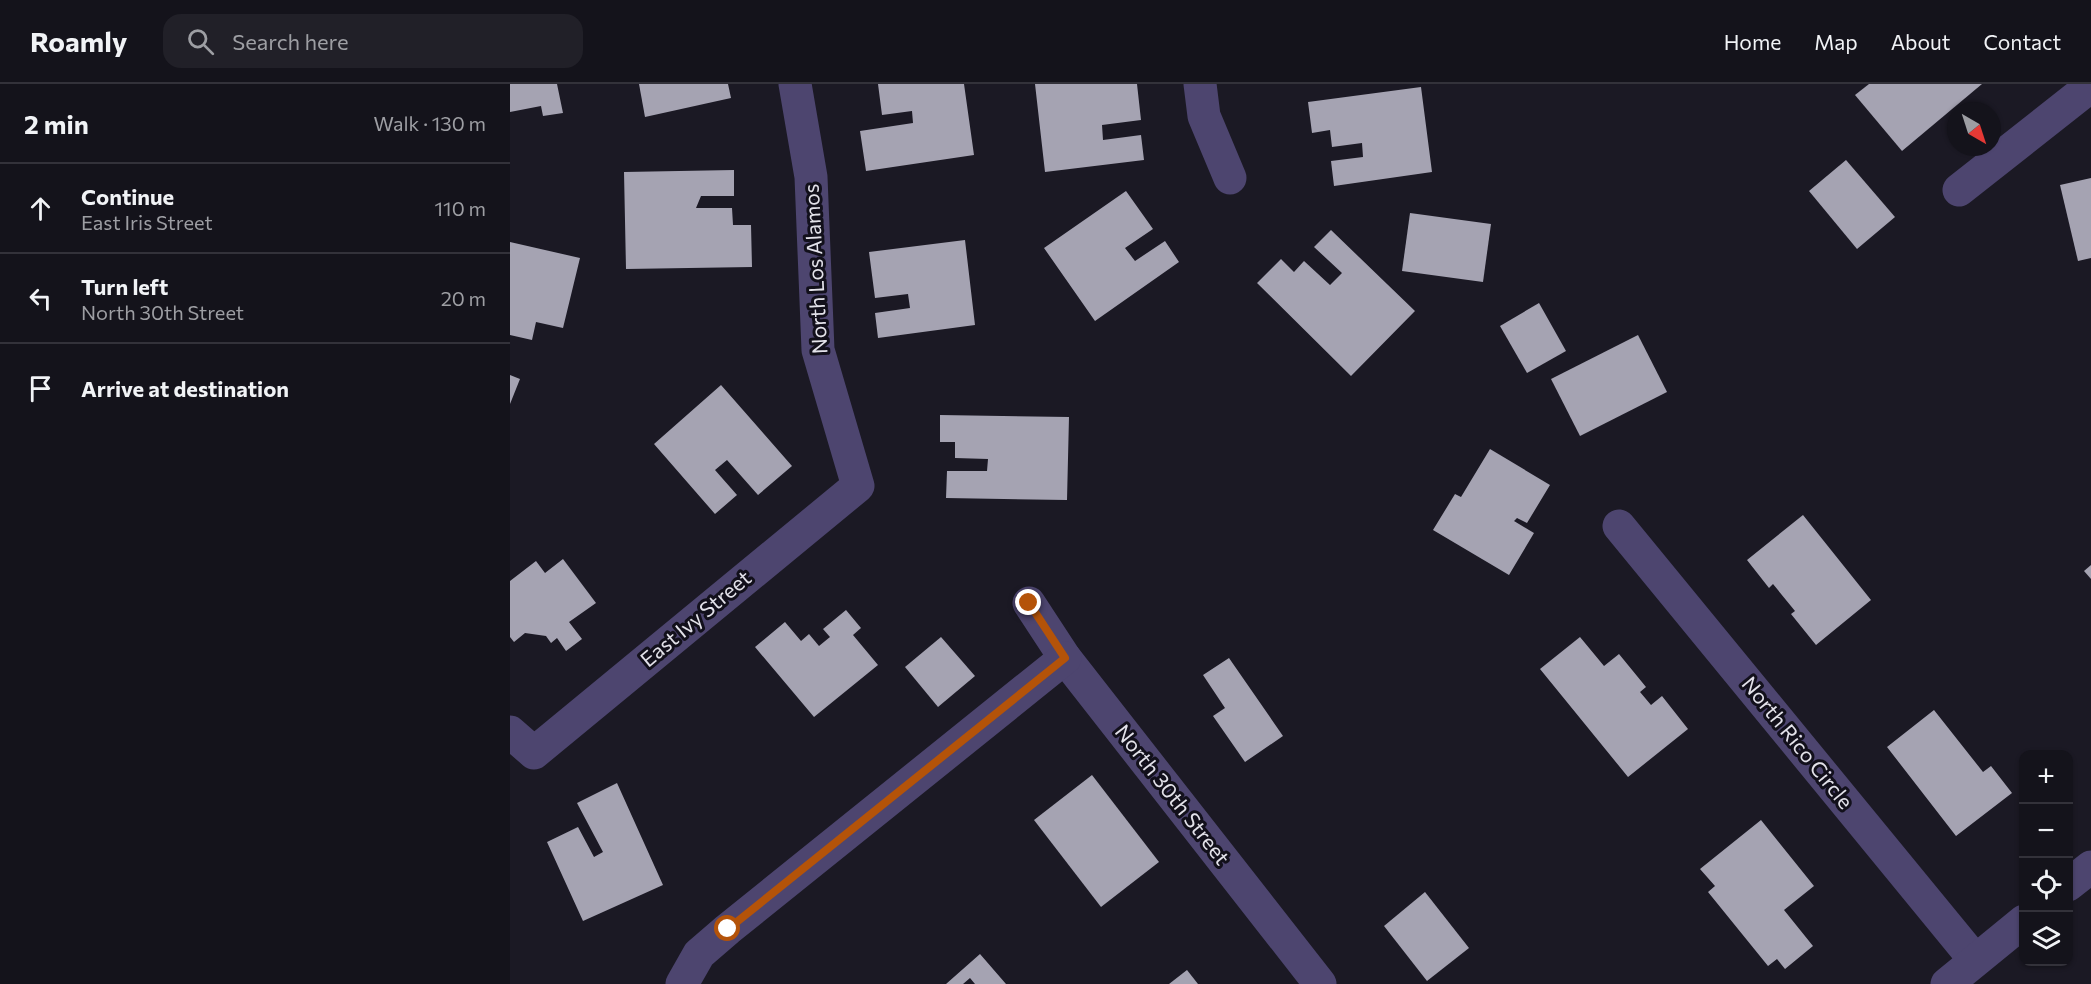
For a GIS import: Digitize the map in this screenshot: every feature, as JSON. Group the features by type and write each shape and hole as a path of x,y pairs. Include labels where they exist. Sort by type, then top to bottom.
{"street":[{"name":"North Los Alamos","path":"795,84 811,177 818,350 858,486"},
{"path":"1200,84 1204,116 1230,178"},
{"path":"1959,190 2091,86"},
{"name":"East Ivy Street","path":"522,743 858,486"},
{"name":"North Rico Circle","path":"1619,526 1975,960"},
{"name":"North 30th Street","path":"1029,603 1065,658 1320,984"},
{"path":"682,984 699,954 728,929 1065,658"},
{"path":"2073,881 2091,867"},
{"path":"1947,984 2019,925"}],"building":[{"path":"510,84 557,84 563,113 543,116 541,106 510,112"},
{"path":"639,84 728,84 731,98 645,117"},
{"path":"878,84 964,84 974,155 866,171 860,131 913,123 912,111 882,115"},
{"path":"1035,84 1137,84 1141,120 1102,125 1103,140 1141,135 1144,160 1045,172"},
{"path":"1869,84 1982,84 1961,102 1947,102 1947,113 1902,151 1855,95"},
{"path":"1421,87 1432,172 1334,186 1331,161 1363,157 1362,143 1332,147 1330,130 1312,133 1308,102"},
{"path":"1846,160 1895,217 1857,249 1809,191"},
{"path":"734,170 734,196 701,196 696,208 732,208 733,225 751,225 752,267 626,269 624,172"},
{"path":"2091,178 2091,258 2078,261 2060,185"},
{"path":"1126,191 1153,229 1125,248 1135,261 1165,241 1179,262 1095,321 1044,248"},
{"path":"1410,213 1491,224 1483,282 1402,271"},
{"path":"1331,230 1415,311 1351,376 1257,283 1281,259 1294,272 1304,261 1330,285 1342,273 1314,247"},
{"path":"965,240 975,325 878,338 875,313 910,308 908,294 875,298 869,252"},
{"path":"510,242 580,258 563,328 536,322 532,340 510,335"},
{"path":"1539,303 1566,351 1527,373 1500,326"},
{"path":"1638,335 1667,392 1580,436 1551,379"},
{"path":"510,375 520,379 510,404"},
{"path":"721,385 792,466 758,495 727,460 715,470 737,495 715,514 654,444"},
{"path":"940,415 1069,417 1067,500 946,498 947,471 987,471 988,459 955,458 955,442 940,442"},
{"path":"1490,449 1550,485 1527,523 1517,518 1514,521 1534,533 1509,575 1433,530 1455,494 1461,497"},
{"path":"1803,515 1871,600 1816,645 1791,614 1795,611 1773,584 1769,588 1747,560"},
{"path":"563,559 596,603 569,622 582,639 566,651 557,638 551,643 546,636 525,633 514,642 510,637 510,581 536,561 545,573"},
{"path":"2091,565 2091,579 2084,571"},
{"path":"846,610 861,628 853,635 878,665 814,717 755,647 785,622 801,641 809,634 819,646 830,637 823,629"},
{"path":"941,637 975,676 938,707 905,667"},
{"path":"1580,637 1604,666 1619,654 1646,687 1640,692 1651,705 1662,696 1688,729 1628,777 1540,669"},
{"path":"1229,658 1283,736 1245,762 1213,716 1225,708 1203,675"},
{"path":"1934,710 1983,772 1991,766 2012,793 1956,836 1887,747"},
{"path":"1092,775 1159,862 1101,907 1034,820"},
{"path":"617,783 663,885 583,921 547,842 578,827 594,857 603,852 577,803"},
{"path":"1761,820 1814,886 1784,910 1813,946 1785,969 1777,959 1768,966 1708,892 1715,886 1700,869"},
{"path":"1425,892 1469,948 1427,981 1384,926"},
{"path":"980,954 1006,984 975,984 970,978 963,984 946,984"},
{"path":"1187,970 1198,984 1169,984"}],"route":[{"path":"728,929 1065,658 1029,603"}]}
